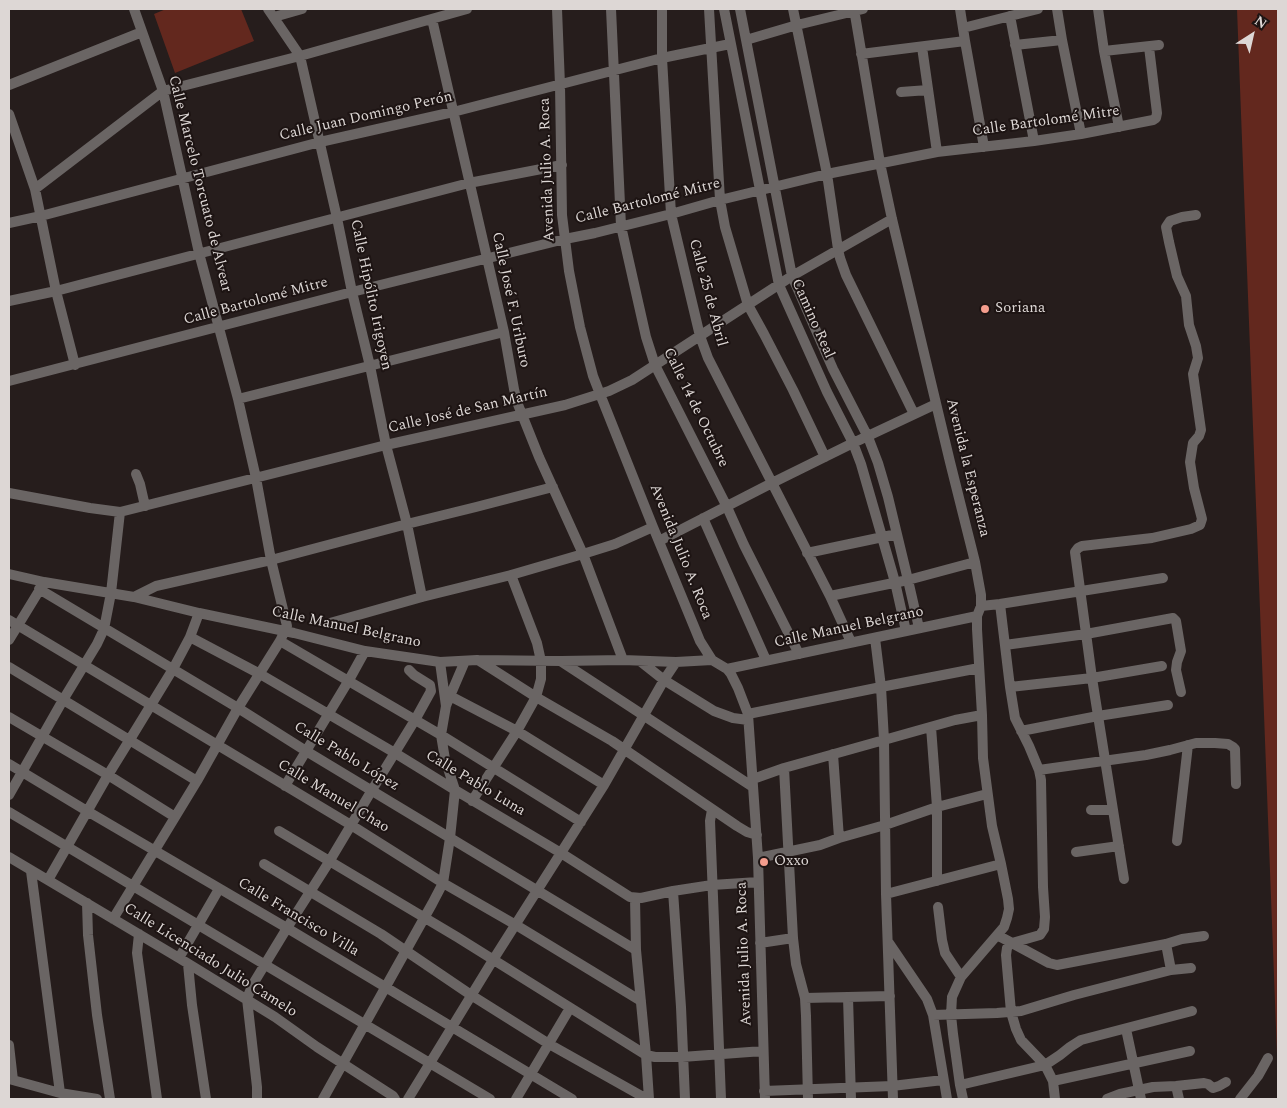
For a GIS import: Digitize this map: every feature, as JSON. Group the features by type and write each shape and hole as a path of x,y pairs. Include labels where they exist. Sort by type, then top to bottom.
{"street":[{"name":"Calle Marcelo Torcuato de Alvear","path":"134,9 163,91 199,253 238,400 256,478 271,560 287,626 285,631"},
{"path":"271,13 302,9"},
{"path":"35,189 163,91 300,56 467,9"},
{"name":"Avenida Julio A. Roca","path":"557,9 562,215 569,272 580,327 593,376 700,641 712,660 727,669 738,688 748,717 758,858 764,1095"},
{"name":"Calle 14 de Octubre","path":"611,9 621,226 646,337 655,365 799,654"},
{"name":"Calle 25 de Abril","path":"662,9 662,58 671,214 700,336 708,358 852,642"},
{"path":"709,9 720,200 725,227 748,305 793,390 825,457"},
{"name":"Camino Real","path":"724,9 779,285 827,392 853,443 863,470 883,537 906,631"},
{"name":"Camino Real","path":"740,9 792,276 833,369 868,437 883,479 918,628"},
{"path":"793,9 827,174 838,249 846,275 914,414"},
{"path":"960,9 984,147"},
{"path":"963,28 1038,9"},
{"path":"1057,9 1081,134"},
{"path":"1098,9 1119,127"},
{"path":"746,40 857,10"},
{"name":"Avenida la Esperanza","path":"857,10 861,54 880,163 975,562 981,595 977,640 983,758 992,826 1009,909 1004,927 998,935"},
{"name":"Calle Hipólito Irigoyen","path":"271,13 300,56 386,445 407,524 422,597"},
{"path":"1010,16 1034,141"},
{"name":"Calle José F. Uriburo","path":"432,19 504,332 514,389 522,414 552,487 583,554 623,660"},
{"path":"9,85 142,32"},
{"path":"1015,45 1062,40"},
{"path":"861,54 965,41"},
{"name":"Calle Juan Domingo Perón","path":"9,223 320,142 453,112 662,58 730,44"},
{"name":"Calle Bartolomé Mitre","path":"9,381 352,292 671,214 760,189 937,152 1081,134 1151,121 1156,118 1153,80 1154,46 1104,51"},
{"path":"922,47 937,152"},
{"path":"901,92 928,90"},
{"path":"9,114 35,189 56,291 74,365"},
{"path":"9,302 469,183 562,165"},
{"path":"1124,879 1074,552 1078,548 1152,538 1191,529 1200,525 1202,519 1190,462 1194,443 1201,430 1194,374 1198,358 1189,325 1186,296 1177,276 1166,227 1170,221 1196,215"},
{"name":"Calle José de San Martín","path":"9,493 120,512 386,445 565,404 600,394 626,383 792,276 892,219"},
{"path":"238,400 504,332"},
{"path":"659,542 772,483 936,404"},
{"path":"136,474 145,506"},
{"path":"134,597 156,586 271,560 552,487"},
{"path":"9,795 104,629 111,593 120,512"},
{"path":"704,518 766,660"},
{"path":"330,623 583,554 615,544 653,527"},
{"path":"807,553 897,534"},
{"path":"830,596 908,580 975,562"},
{"name":"Calle Manuel Belgrano","path":"9,574 42,586 134,597 365,651 440,662 477,660 623,660 676,662 712,660"},
{"path":"472,801 517,731 536,697 541,679 541,661 537,643 511,575"},
{"name":"Calle Manuel Belgrano","path":"727,669 906,631 1000,604 1163,578"},
{"path":"9,640 13,623 42,586"},
{"name":"Calle Pablo López","path":"42,586 104,629 238,708 536,891 636,950"},
{"path":"1000,604 1015,718 1030,746 1041,780 1045,917 1042,933 1012,943 1007,948 1011,1012 1021,1040 1045,1065 1054,1081 1055,1099"},
{"path":"48,880 172,669 190,637 199,613"},
{"path":"1005,645 1086,634 1171,618 1175,619 1181,651 1176,670 1181,692"},
{"name":"Calle Manuel Chao","path":"13,623 151,704 641,1002"},
{"path":"113,919 285,631"},
{"name":"Calle Pablo Luna","path":"190,637 260,674 329,714 561,854 620,892 635,898"},
{"path":"875,638 881,687 884,740 886,894 893,1099"},
{"path":"280,641 441,735 581,822"},
{"path":"285,786 365,651"},
{"path":"477,660 625,750 747,832 757,835"},
{"path":"323,1099 443,883 455,790 445,759 441,735 446,706 465,661"},
{"path":"561,661 644,716 753,783 784,768 955,720 982,715"},
{"path":"640,661 664,680 714,712 732,718 748,717 881,687 979,668"},
{"path":"440,662 446,706"},
{"path":"410,1098 471,995 625,750 676,662"},
{"path":"1010,687 1092,678 1162,666"},
{"path":"9,667 197,781"},
{"path":"257,1099 246,999 431,691 431,687 409,670"},
{"path":"450,696 517,731 604,784"},
{"path":"1021,731 1168,705"},
{"path":"9,717 175,817"},
{"path":"931,727 937,807 937,882"},
{"path":"1039,770 1146,755 1196,743 1228,744 1234,749 1236,784"},
{"path":"1177,841 1188,745"},
{"path":"833,754 839,838"},
{"name":"Calle Francisco Villa","path":"9,764 572,1099"},
{"path":"784,768 793,938 796,964 805,998 808,1094"},
{"path":"758,858 820,845 937,807 987,794"},
{"path":"712,810 710,821 712,885 722,1099"},
{"path":"1090,810 1112,810"},
{"path":"9,812 490,1099"},
{"path":"279,831 646,1055 682,1057 763,1050"},
{"path":"1076,852 1119,846"},
{"name":"Calle Licenciado Julio Camelo","path":"9,857 275,1017 394,1098 410,1098"},
{"path":"264,864 381,934 471,995 549,1044 648,1099"},
{"path":"886,894 1001,864"},
{"path":"32,871 60,1093"},
{"path":"648,1099 646,1055 636,950 635,898 712,885 758,882"},
{"path":"179,958 219,888"},
{"path":"673,891 685,1099"},
{"path":"86,903 97,1015 110,1099"},
{"path":"938,907 945,953 961,977"},
{"path":"139,934 138,953 158,1099"},
{"path":"963,1099 951,1015 952,997 961,977 998,935 1049,963 1057,965 1204,936"},
{"path":"760,943 793,938"},
{"path":"889,943 927,999 933,1015 947,1099"},
{"path":"1166,944 1171,970"},
{"path":"188,964 192,1006 206,1099"},
{"path":"933,1015 1020,1011 1171,970 1191,968"},
{"path":"805,998 890,996"},
{"path":"848,997 851,1099"},
{"path":"516,1099 570,1008"},
{"path":"960,1085 1045,1065 1082,1040 1192,1011"},
{"path":"1126,1029 1141,1094"},
{"path":"9,1046 11,1080 60,1093 97,1099"},
{"path":"1054,1081 1190,1051"},
{"path":"1240,1099 1258,1076 1268,1058"},
{"path":"764,1095 808,1094 850,1087 892,1086 943,1080"},
{"path":"1213,1088 1226,1082"},
{"path":"1106,1099 1120,1094 1141,1094 1153,1087 1204,1083 1213,1088 1217,1099"},
{"path":"1176,1086 1179,1099"}],"shaded area":[{"path":"166,9 241,9 254,41 175,73 154,14"},
{"path":"1237,9 1278,9 1278,1080"}],"place":[{"name":"Soriana","path":"985,309"},
{"name":"Oxxo","path":"764,862"}]}
